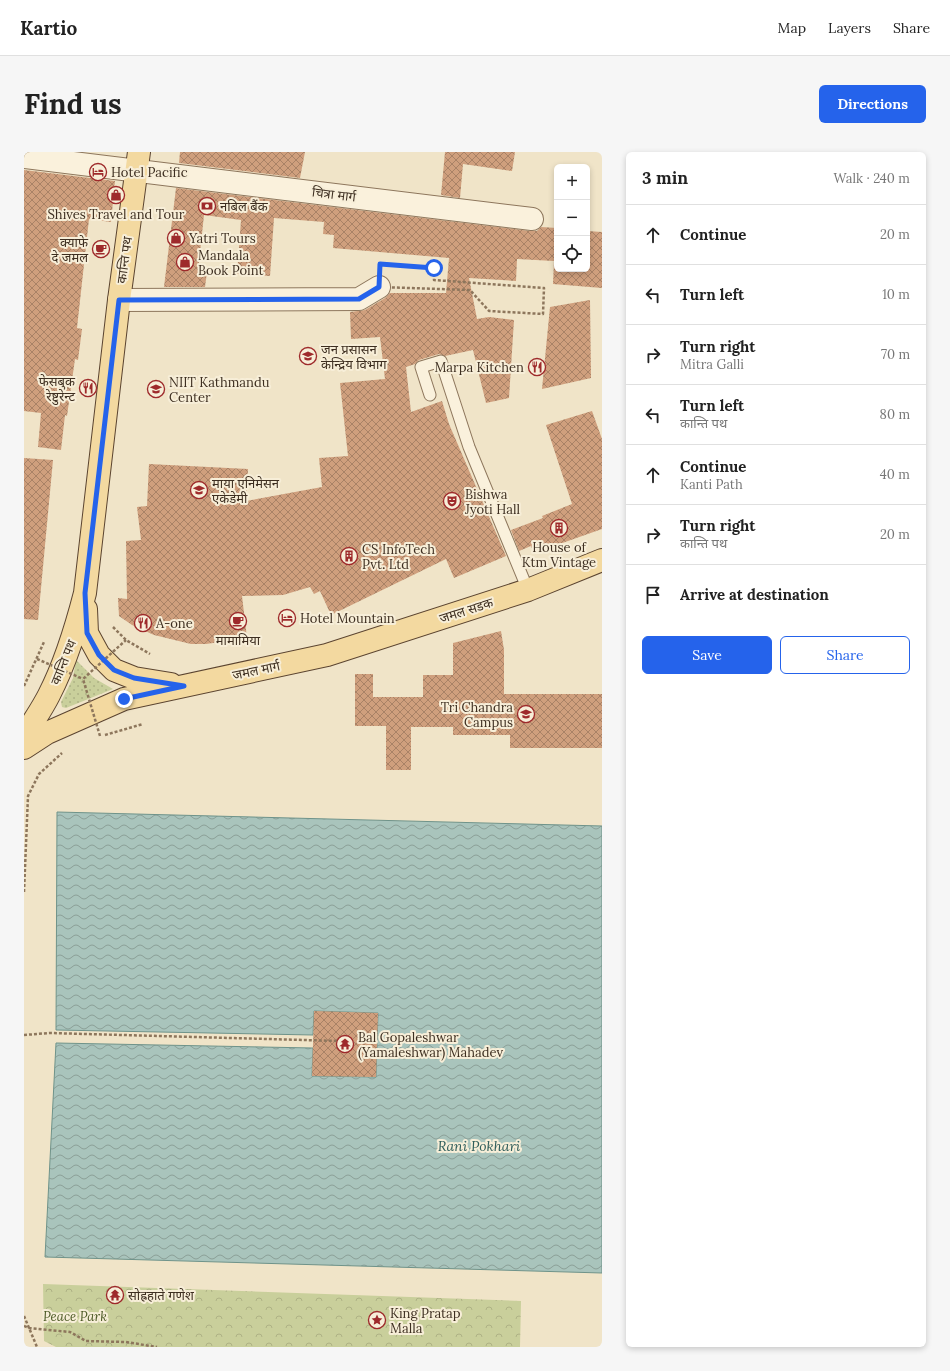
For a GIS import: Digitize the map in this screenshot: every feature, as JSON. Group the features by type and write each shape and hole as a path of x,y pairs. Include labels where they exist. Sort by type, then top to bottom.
{"main road":[{"name":"कान्ति पथ","path":"24,737 49,695 65,660 85,593 119,300 138,161"},
{"name":"जमल सडक","path":"327,655 528,590 602,560"},
{"path":"85,593 87,633 99,655 114,670 134,678 184,686"},
{"name":"जमल मार्ग","path":"184,686 327,655"},
{"path":"24,748 47,733 124,699 184,686"}],"street":[{"name":"चित्रा मार्ग","path":"24,157 138,161 532,219"},
{"path":"119,300 359,299 379,287"}],"lane":[{"path":"430,395 421,367 441,361 469,447 528,590"}],"path":[{"path":"380,264 434,268 434,280 544,288 543,314 488,311 470,290 379,287 380,264"},
{"path":"113,627 126,640 150,654"},
{"path":"83,679 126,640"},
{"path":"24,686 44,642"},
{"path":"37,659 83,679 100,736 143,724"},
{"path":"24,892 28,796 39,774 65,750"},
{"path":"24,1035 50,1034 340,1041"},
{"path":"24,1316 37,1347"},
{"path":"24,1326 29,1328 70,1332 86,1341 126,1342 157,1347"}],"green space":[{"path":"76,660 94,678 113,689 66,708 62,707 61,702 73,678"},
{"name":"Peace Park","path":"43,1284 521,1301 520,1347 56,1347 44,1341"}],"water":[{"name":"Rani Pokhari","path":"57,812 602,826 602,1273 45,1257 56,1043 313,1048 312,1076 376,1077 378,1013 314,1011 313,1035 56,1030"}],"building":[{"path":"180,152 305,152 300,178 179,163"},
{"path":"445,152 515,152 512,171 463,164 460,198 441,195"},
{"path":"24,170 115,181 111,222 89,219 77,328 82,329 78,360 75,359 67,416 65,415 61,450 38,447 41,413 24,411"},
{"path":"176,188 530,231 537,231 541,227 554,228 554,261 517,259 516,281 469,278 477,319 489,317 514,320 509,398 486,403 473,350 445,356 439,354 419,360 415,364 406,367 411,412 442,401 449,424 506,556 454,578 446,559 331,615 320,591 314,594 310,587 283,595 242,596 247,638 206,644 191,644 154,635 132,625 119,616 118,598 127,599 126,541 141,540 137,507 147,506 149,464 248,469 246,501 322,487 319,458 348,456 340,383 385,379 380,337 351,339 350,312 365,310 385,298 390,293 446,293 449,258 333,248 334,235 323,234 324,222 274,218 270,276 237,274 241,220 204,215 198,271 207,272 205,287 164,287"},
{"path":"590,231 602,232 602,288 553,284 554,261 554,272 590,272"},
{"path":"590,300 591,378 542,389 550,307"},
{"path":"592,411 602,439 602,529 534,553 531,546 519,551 511,530 543,518 542,516 572,504 546,425"},
{"path":"24,458 53,460 38,620 24,619"},
{"path":"501,631 504,650 504,694 602,694 602,748 510,748 510,735 453,735 453,727 411,727 411,770 386,770 386,726 355,726 355,674 373,674 373,697 423,697 423,675 453,675 453,643"},
{"name":"Bal Gopaleshwar (Yamaleshwar) Mahadev","path":"314,1011 378,1013 376,1077 312,1076"}],"place":[{"name":"Hotel Pacific","path":"98,172"},
{"name":"Shives Travel and Tour","path":"116,195"},
{"name":"नबिल बैंक","path":"207,206"},
{"name":"Yatri Tours","path":"176,238"},
{"name":"क्याफे दे जमल","path":"101,249"},
{"name":"Mandala Book Point","path":"185,262"},
{"name":"जन प्रसासन केन्द्रिय विभाग","path":"308,356"},
{"name":"Marpa Kitchen","path":"537,367"},
{"name":"फेसबुक रेष्टुरेन्ट","path":"88,388"},
{"name":"NIIT Kathmandu Center","path":"156,389"},
{"name":"माया एनिमेसन एकेडेमी","path":"199,490"},
{"name":"Bishwa Jyoti Hall","path":"452,501"},
{"name":"House of Ktm Vintage","path":"559,528"},
{"name":"CS InfoTech Pvt. Ltd","path":"349,556"},
{"name":"Hotel Mountain","path":"287,618"},
{"name":"मामामिया","path":"238,621"},
{"name":"A-one","path":"143,623"},
{"name":"Tri Chandra Campus","path":"526,714"},
{"name":"Bal Gopaleshwar (Yamaleshwar) Mahadev","path":"345,1044"},
{"name":"सोह्रहाते गणेश","path":"115,1295"},
{"name":"King Pratap Malla","path":"377,1320"}],"route":[{"path":"124,699 184,686 134,678 114,670 99,655 87,633 85,593 119,300 359,299 379,287 380,264 434,268"}]}
